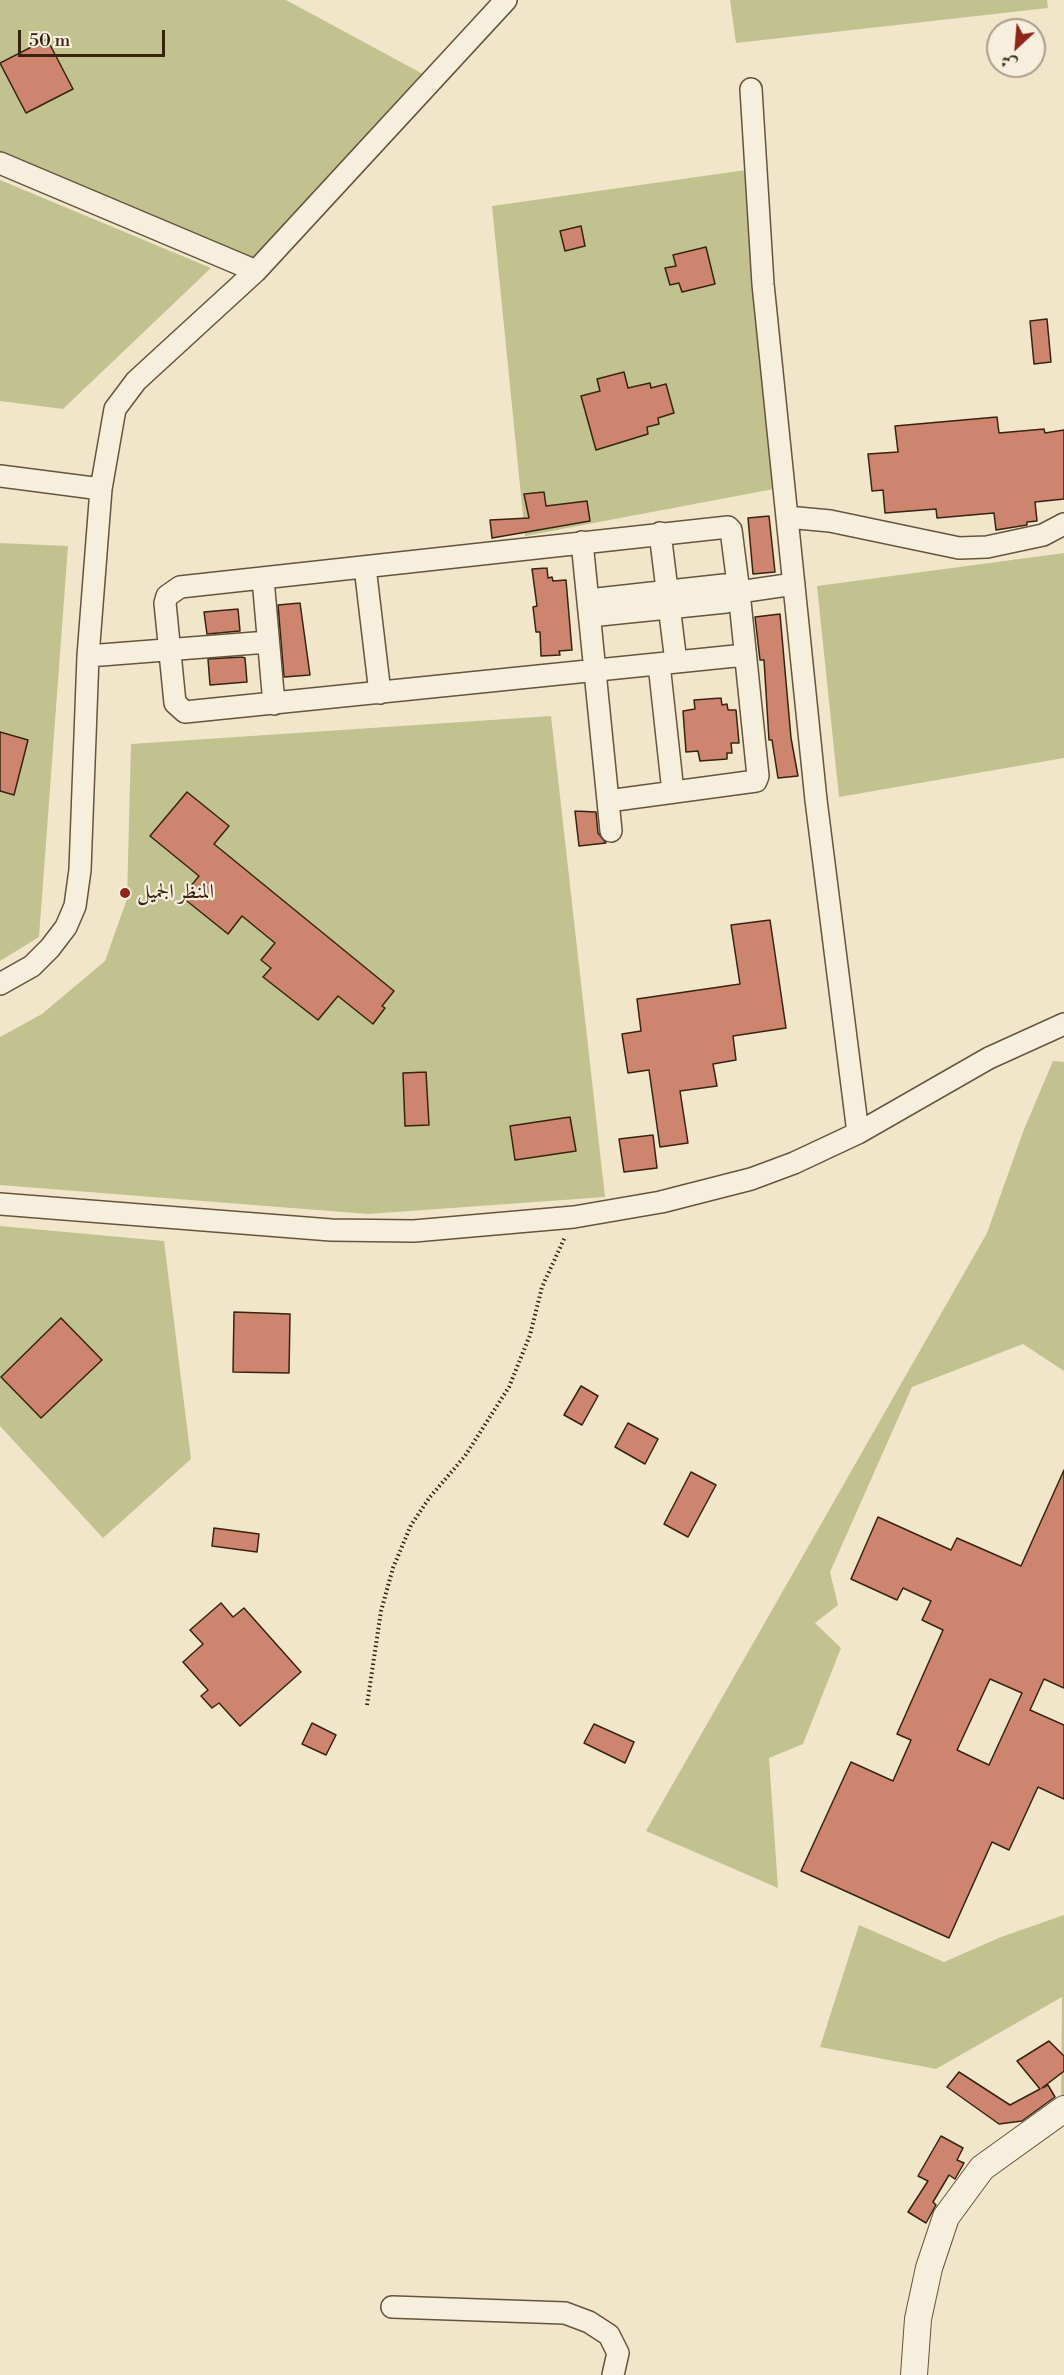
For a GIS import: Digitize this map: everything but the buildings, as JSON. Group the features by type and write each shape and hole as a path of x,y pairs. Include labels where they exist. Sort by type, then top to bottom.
{"street":[{"path":"0,984 32,966 50,948 66,927 75,906 80,870 88,656 101,489 115,409 136,381 256,271 506,0"},
{"path":"751,89 763,284 816,800 858,1133"},
{"path":"0,163 256,271"},
{"path":"0,476 101,489"},
{"path":"787,518 830,521 959,548 987,547 1043,535 1064,524"},
{"path":"608,801 756,781 758,776 740,592 731,530 728,527 180,587 171,591 165,603 175,703 184,712 745,655"},
{"path":"660,533 668,599 667,663 673,792"},
{"path":"582,542 611,831"},
{"path":"365,567 380,693"},
{"path":"263,579 274,704"},
{"path":"589,608 668,599 724,585 740,592 794,584"},
{"path":"88,656 268,642"},
{"path":"0,1204 331,1230 414,1231 574,1217 661,1202 751,1179 794,1163 858,1133 989,1058 1064,1024"},
{"path":"914,2375 918,2319 929,2268 946,2217 982,2168 1064,2109"},
{"path":"392,2307 565,2313 589,2322 609,2335 618,2353 613,2375"}],"path":[{"path":"367,1705 381,1611 393,1568 417,1516 465,1456 509,1387 530,1335 542,1287 574,1217"}],"green space":[{"path":"0,0 286,0 423,74 252,264 0,156"},
{"path":"730,0 1047,0 1048,8 736,43"},
{"path":"746,170 779,488 525,536 492,206"},
{"path":"0,180 211,268 63,409 0,401"},
{"path":"0,543 68,546 39,937 0,961"},
{"path":"1064,553 1064,758 839,797 817,586"},
{"path":"551,716 605,1197 368,1214 0,1185 0,1037 42,1014 105,961 127,899 131,744"},
{"path":"1053,1061 1064,1062 1064,1371 1023,1344 912,1387 830,1572 838,1605 815,1623 841,1648 803,1744 769,1758 778,1888 646,1831 987,1233 1023,1132"},
{"path":"0,1226 164,1241 191,1459 103,1538 0,1426"},
{"path":"1064,1915 1064,2103 1061,2106 1062,1997 936,2069 820,2047 859,1925 944,1962 1001,1937"}],"place":[{"name":"المنظر الجميل","path":"125,893"}]}
